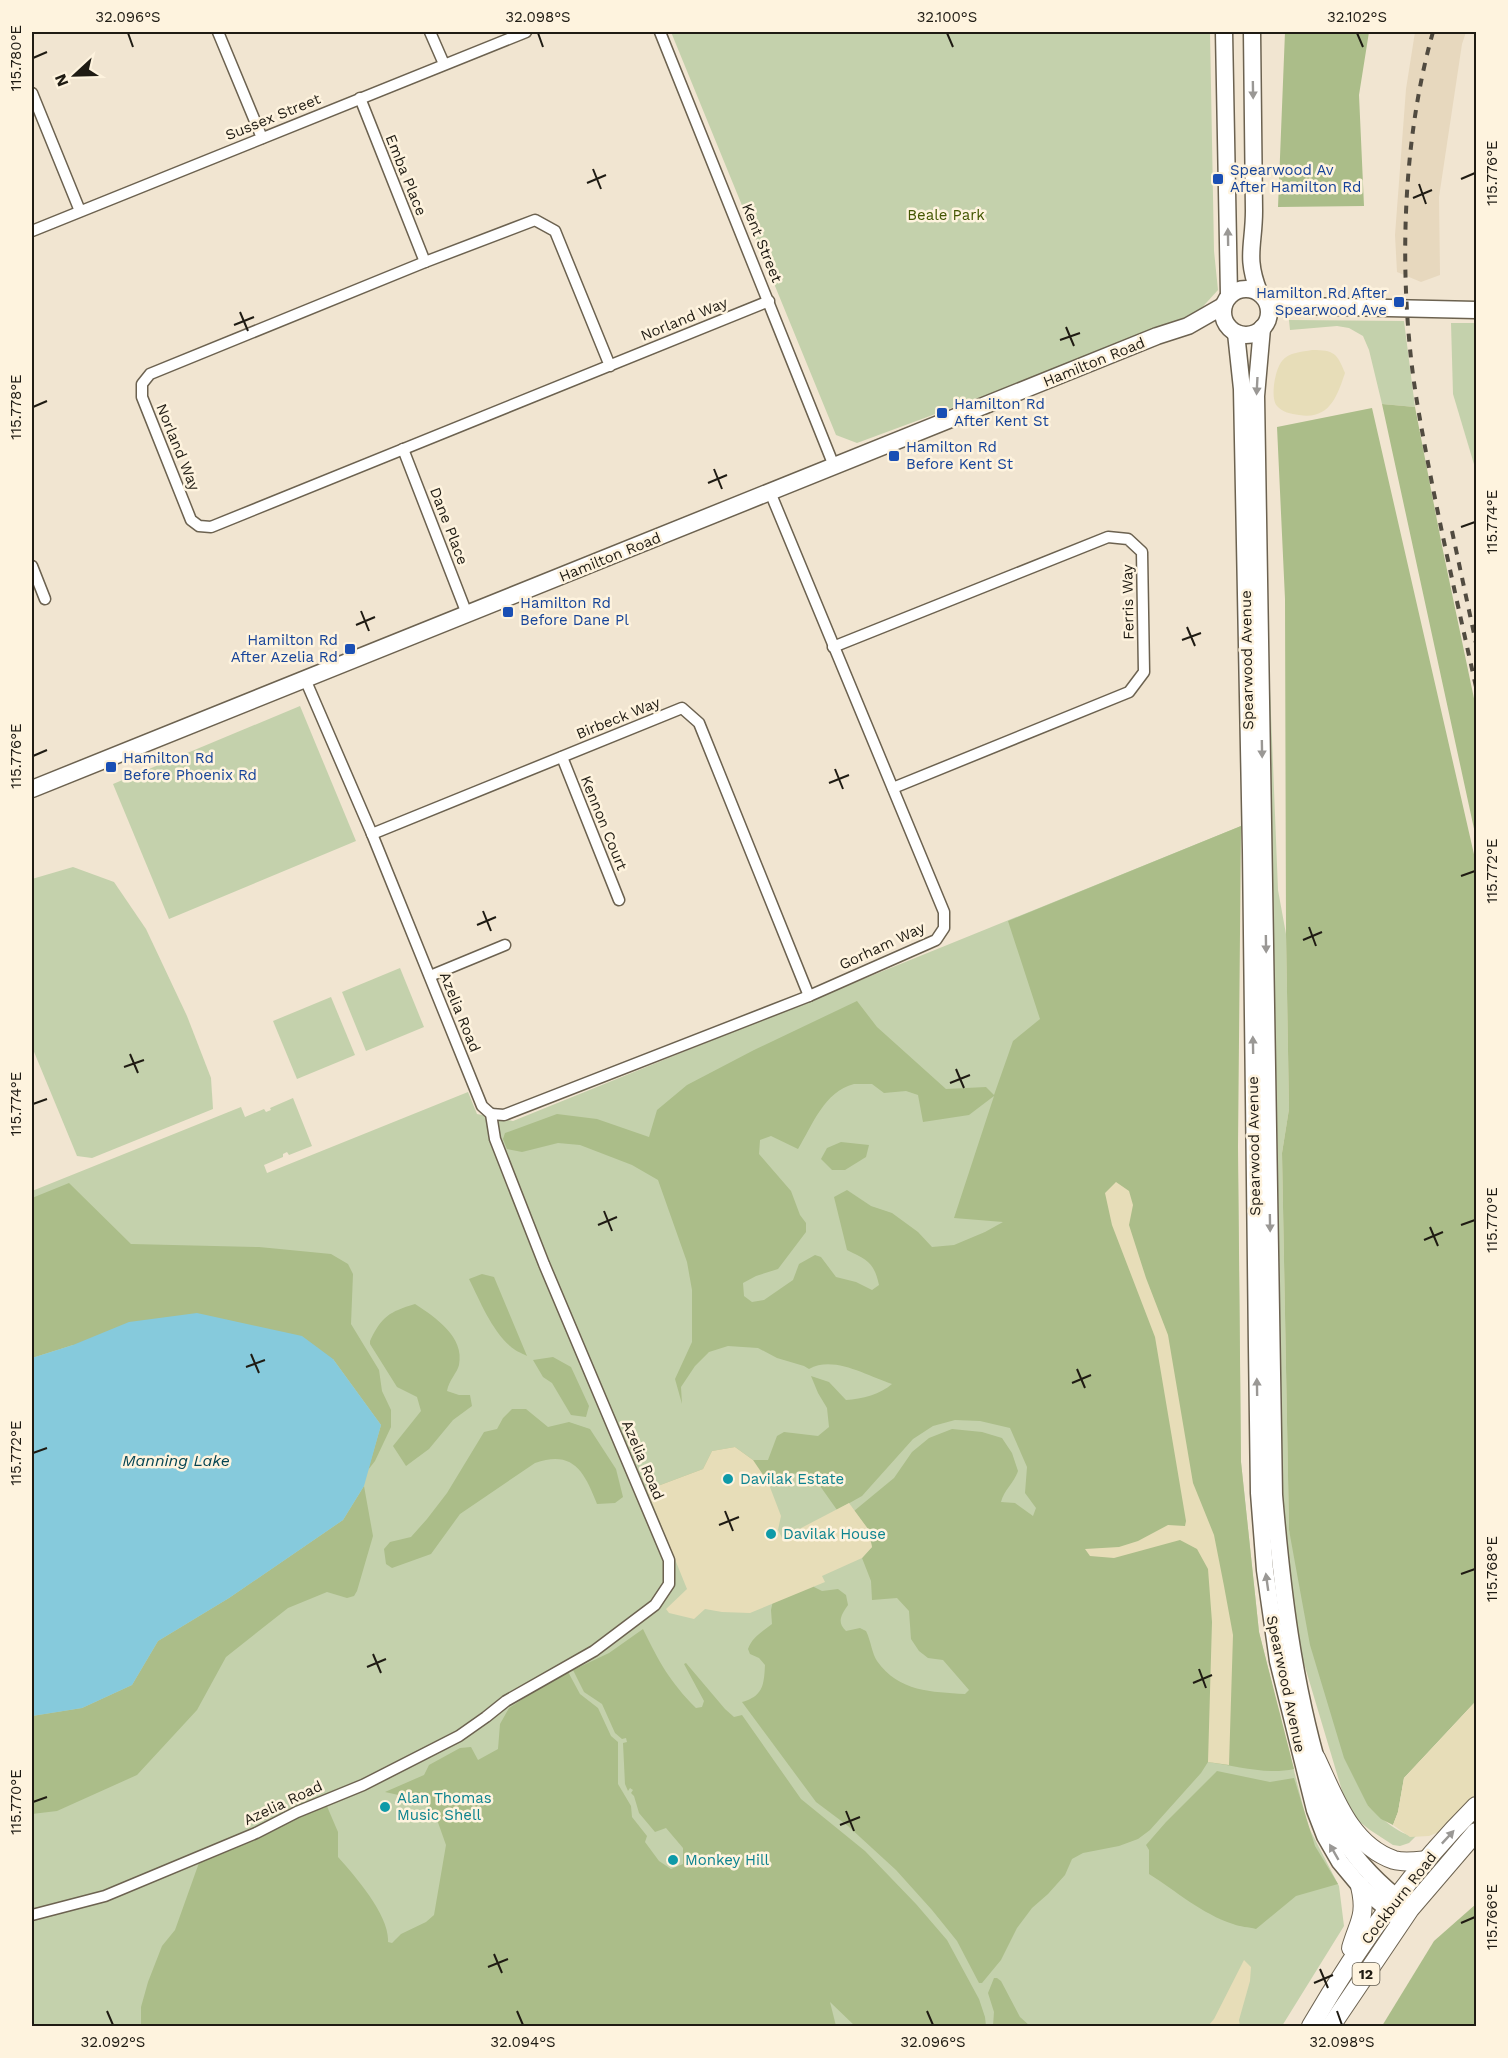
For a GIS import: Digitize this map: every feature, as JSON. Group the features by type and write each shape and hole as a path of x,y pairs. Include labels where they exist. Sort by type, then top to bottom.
{"main road":[{"path":"1224,32 1226,301 1224,321 1232,330 1250,335 1265,322 1301,306"},
{"path":"1252,32 1254,218 1250,255 1251,270 1268,303 1265,322"},
{"path":"1226,301 1240,289 1253,289 1262,295 1301,306 1476,309"},
{"name":"Hamilton Road","path":"32,789 1157,336 1188,326 1226,301"},
{"name":"Spearwood Avenue","path":"1265,322 1257,396 1274,1495 1280,1570 1294,1664 1316,1758 1338,1831 1357,1861 1399,1909"},
{"name":"Hamilton Road","path":"1188,326 1232,330"},
{"name":"Spearwood Avenue","path":"1232,330 1242,389 1251,838 1259,1493 1265,1570 1278,1661 1315,1810 1325,1836 1340,1862 1360,1886 1399,1909"},
{"path":"1316,1758 1348,1824 1371,1848 1395,1861 1427,1860"},
{"name":"Cockburn Road","path":"1331,2026 1427,1860 1476,1806"},
{"name":"Cockburn Road","path":"1311,2026 1344,1973 1399,1909 1476,1832"},
{"path":"1344,1973 1353,1942 1362,1923 1364,1904 1360,1886"}],"street":[{"path":"218,32 262,138"},
{"path":"430,32 444,64"},
{"name":"Sussex Street","path":"32,231 526,32"},
{"name":"Kent Street","path":"660,32 834,466"},
{"path":"32,93 80,211"},
{"name":"Emba Place","path":"360,98 425,262"},
{"name":"Norland Way","path":"610,366 555,231 535,220 425,262 150,374 142,384 142,397 191,520 199,526 212,527 403,449 610,366 769,301"},
{"name":"Dane Place","path":"403,449 467,614"},
{"name":"Gorham Way","path":"491,1114 504,1115 809,996 936,940 944,928 944,912 770,492"},
{"name":"Ferris Way","path":"833,646 1108,537 1128,539 1142,552 1144,672 1129,692 893,788"},
{"path":"32,566 45,599"},
{"name":"Azelia Road","path":"32,1915 105,1896 256,1833 297,1812 363,1785 459,1736 504,1701 602,1646 656,1605 669,1584 669,1560 540,1253 495,1139 491,1114 482,1106 372,834 305,679"},
{"name":"Birbeck Way","path":"372,834 681,708 699,723 809,996"},
{"name":"Kennon Court","path":"562,757 619,900"},
{"path":"430,976 505,945"}],"shaded area":[{"path":"1415,32 1466,32 1462,44 1439,197 1440,275 1421,282 1397,272 1395,235 1406,89"}],"green space":[{"name":"Beale Park","path":"671,32 1210,32 1214,251 1218,290 1197,313 1011,386 857,443 836,435"},
{"path":"1285,32 1369,32 1359,95 1364,206 1278,207"},
{"path":"1289,320 1404,321 1415,407 1382,404 1369,350 1363,336 1349,328 1337,326 1290,330"},
{"path":"1451,323 1476,323 1476,471 1453,394"},
{"path":"1382,404 1415,407 1476,708 1476,838"},
{"path":"1372,408 1476,863 1476,1701 1404,1778 1398,1812 1393,1825 1381,1819 1368,1806 1344,1758 1310,1645 1289,1530 1282,1153 1289,1109 1285,599 1277,427"},
{"path":"1266,634 1278,890 1286,934 1289,1109 1282,1153 1289,1530 1368,1806 1397,1830 1416,1836 1409,1843 1400,1846 1393,1845 1356,1819 1343,1794 1297,1640 1282,1509"},
{"path":"300,706 356,841 169,919 113,784"},
{"path":"1241,826 1236,979 1241,1462 1259,1632 1308,1826 1339,1886 1344,1926 1282,2026 32,2026 32,1191 241,1107 245,1117 264,1109 266,1112 293,1098 312,1146 289,1155 287,1152 283,1154 283,1157 264,1165 267,1173 468,1092 477,1114 513,1121"},
{"path":"1241,826 1238,1147 1241,1462 1259,1632 1294,1769 1273,1771 1208,1762 1201,1773 1150,1830 1138,1839 1119,1846 1083,1853 1072,1859 1065,1875 1032,1908 1017,1928 1001,1960 982,1983 979,1983 957,1941 932,1910 896,1870 848,1826 816,1802 742,1702 758,1693 763,1684 765,1665 759,1658 750,1654 748,1649 755,1638 772,1624 771,1610 774,1596 811,1580 814,1587 822,1591 838,1589 846,1595 848,1605 841,1618 843,1628 846,1631 860,1628 866,1631 877,1661 895,1679 906,1685 928,1691 965,1694 969,1690 943,1660 928,1658 919,1651 911,1639 909,1611 897,1598 872,1600 871,1581 862,1558 872,1547 868,1529 854,1511 894,1478 912,1452 929,1438 952,1429 982,1432 1002,1438 1012,1453 1018,1471 1001,1502 1015,1503 1033,1516 1036,1508 1025,1493 1027,1467 1010,1428 980,1421 955,1420 933,1426 913,1439 862,1496 837,1510 813,1476 791,1473 741,1486 647,1490 703,1469 712,1451 735,1447 753,1460 768,1460 777,1436 784,1432 818,1436 829,1427 827,1408 811,1376 829,1382 846,1400 871,1395 892,1384 840,1365 819,1365 809,1369 777,1358 758,1348 728,1346 709,1352 695,1366 681,1387 682,1404 675,1379 692,1342 692,1290 687,1262 658,1180 632,1165 580,1145 558,1143 522,1152 507,1149 503,1139 505,1133 557,1114 597,1119 649,1137 657,1110 687,1085 857,1001 877,1027 946,1089 986,1087 994,1095 1013,1041 1040,1019 1008,921","holes":["854,1084 872,1084 884,1093 906,1091 918,1095 923,1122 969,1115 994,1096 954,1218 1003,1222 954,1245 932,1247 918,1232 892,1213 871,1206 847,1190 834,1197 847,1250 860,1256 872,1266 879,1285 872,1290 856,1282 836,1277 821,1257 815,1255 799,1264 793,1280 764,1300 752,1302 744,1296 743,1283 778,1269 806,1232 806,1223 800,1215 791,1191 759,1154 760,1140 771,1136 798,1149 827,1101 844,1088"]},
{"path":"73,867 114,882 146,929 187,1016 211,1078 213,1109 92,1158 77,1156 32,1047 32,879"},
{"path":"400,968 424,1027 366,1051 342,992"},
{"path":"331,997 355,1055 297,1079 273,1021"},
{"path":"841,1142 869,1145 866,1157 845,1170 832,1170 821,1159 827,1148"},
{"path":"69,1183 131,1244 259,1247 331,1254 348,1264 353,1274 351,1324 379,1370 382,1391 391,1410 391,1427 375,1461 368,1470 381,1425 333,1359 73,1345 32,1358 32,1198"},
{"path":"482,1274 494,1277 527,1356 514,1349 503,1339 486,1314 469,1279"},
{"path":"415,1304 431,1315 453,1337 460,1355 459,1365 447,1391 459,1395 470,1395 472,1406 453,1420 429,1449 406,1466 393,1446 421,1411 417,1397 397,1387 370,1341 378,1326 387,1316"},
{"path":"553,1357 571,1367 589,1406 586,1417 571,1415 552,1383 543,1377 533,1360"},
{"path":"512,1409 526,1409 548,1427 569,1422 590,1429 616,1469 623,1497 615,1503 597,1504 582,1473 575,1466 559,1459 535,1463 460,1514 431,1554 392,1568 386,1564 384,1549 390,1542 411,1537 447,1493 484,1432 497,1429"},
{"path":"364,1486 373,1536 354,1596 347,1598 327,1592 288,1608 226,1657 197,1710 137,1775 57,1811 32,1814 32,1716 82,1708 132,1685 158,1641 229,1598 343,1520"},
{"path":"643,1629 666,1671 696,1708 702,1707 704,1701 684,1664 686,1663 725,1709 734,1717 742,1715 801,1799 865,1851 916,1904 947,1940 979,1999 986,2026 855,2026 830,2002 836,2026 141,2026 141,2007 148,1982 162,1946 175,1930 200,1860 326,1804 338,1832 338,1857 362,1885 378,1909 387,1932 388,1942 392,1943 401,1934 426,1922 434,1915 446,1845 435,1814 421,1800 385,1792 424,1775 429,1765 460,1748 471,1747 478,1760 498,1749 500,1724 509,1708 567,1670 580,1694 598,1708 611,1736 618,1742 618,1784 631,1806 632,1817 647,1836 645,1842 659,1861 671,1869 683,1864 683,1848 666,1828 655,1832 639,1813 631,1793 633,1790 630,1788 628,1791 625,1784 623,1743 627,1742 626,1738 622,1739 615,1733 602,1704 584,1692 573,1670 609,1653"},
{"path":"1217,1771 1270,1782 1294,1778 1315,1846 1338,1884 1296,1896 1256,1929 1222,1920 1190,1902 1149,1874 1149,1850 1146,1845"},
{"path":"1476,1904 1476,2026 1382,2026 1434,1941"},
{"path":"994,1978 1001,1981 1020,2017 1030,2026 993,2026 994,2012 988,1993"}],"sand":[{"path":"1312,350 1330,352 1340,361 1345,373 1339,390 1330,405 1318,414 1309,416 1284,411 1277,406 1274,397 1274,384 1279,365 1288,356"},
{"path":"1116,1182 1129,1191 1133,1205 1129,1225 1168,1335 1193,1483 1214,1535 1224,1586 1233,1635 1229,1765 1208,1762 1212,1622 1208,1569 1197,1549 1180,1540 1114,1558 1090,1556 1085,1549 1119,1547 1138,1541 1168,1525 1185,1526 1186,1521 1155,1337 1112,1225 1105,1193"},
{"path":"735,1447 753,1460 768,1482 781,1516 778,1530 782,1538 849,1503 868,1529 872,1547 862,1558 822,1576 825,1582 750,1613 705,1609 694,1619 669,1613 666,1609 687,1589 647,1490 703,1469 712,1451"},
{"path":"1476,1701 1476,1796 1444,1830 1429,1836 1410,1837 1393,1825 1398,1812 1404,1778"},
{"path":"1244,1960 1251,1967 1250,1981 1239,2020 1240,2026 1208,2026 1214,2019"}],"water":[{"name":"Manning Lake","path":"197,1313 302,1336 333,1359 381,1425 364,1486 343,1520 229,1598 158,1641 132,1685 82,1708 32,1716 32,1358 73,1345 129,1322"}],"railway":[{"path":"1433,32 1422,75 1409,168 1405,263 1407,311 1423,438 1476,687"},
{"path":"1452,531 1476,643"}],"place":[{"name":"Spearwood Av After Hamilton Rd","path":"1218,179"},
{"name":"Hamilton Rd After Spearwood Ave","path":"1399,302"},
{"name":"Hamilton Rd After Kent St","path":"942,413"},
{"name":"Hamilton Rd Before Kent St","path":"894,456"},
{"name":"Hamilton Rd Before Dane Pl","path":"508,612"},
{"name":"Hamilton Rd After Azelia Rd","path":"350,649"},
{"name":"Hamilton Rd Before Phoenix Rd","path":"111,767"},
{"name":"Davilak Estate","path":"728,1479"},
{"name":"Davilak House","path":"771,1534"},
{"name":"Alan Thomas Music Shell","path":"385,1807"},
{"name":"Monkey Hill","path":"673,1860"}]}
